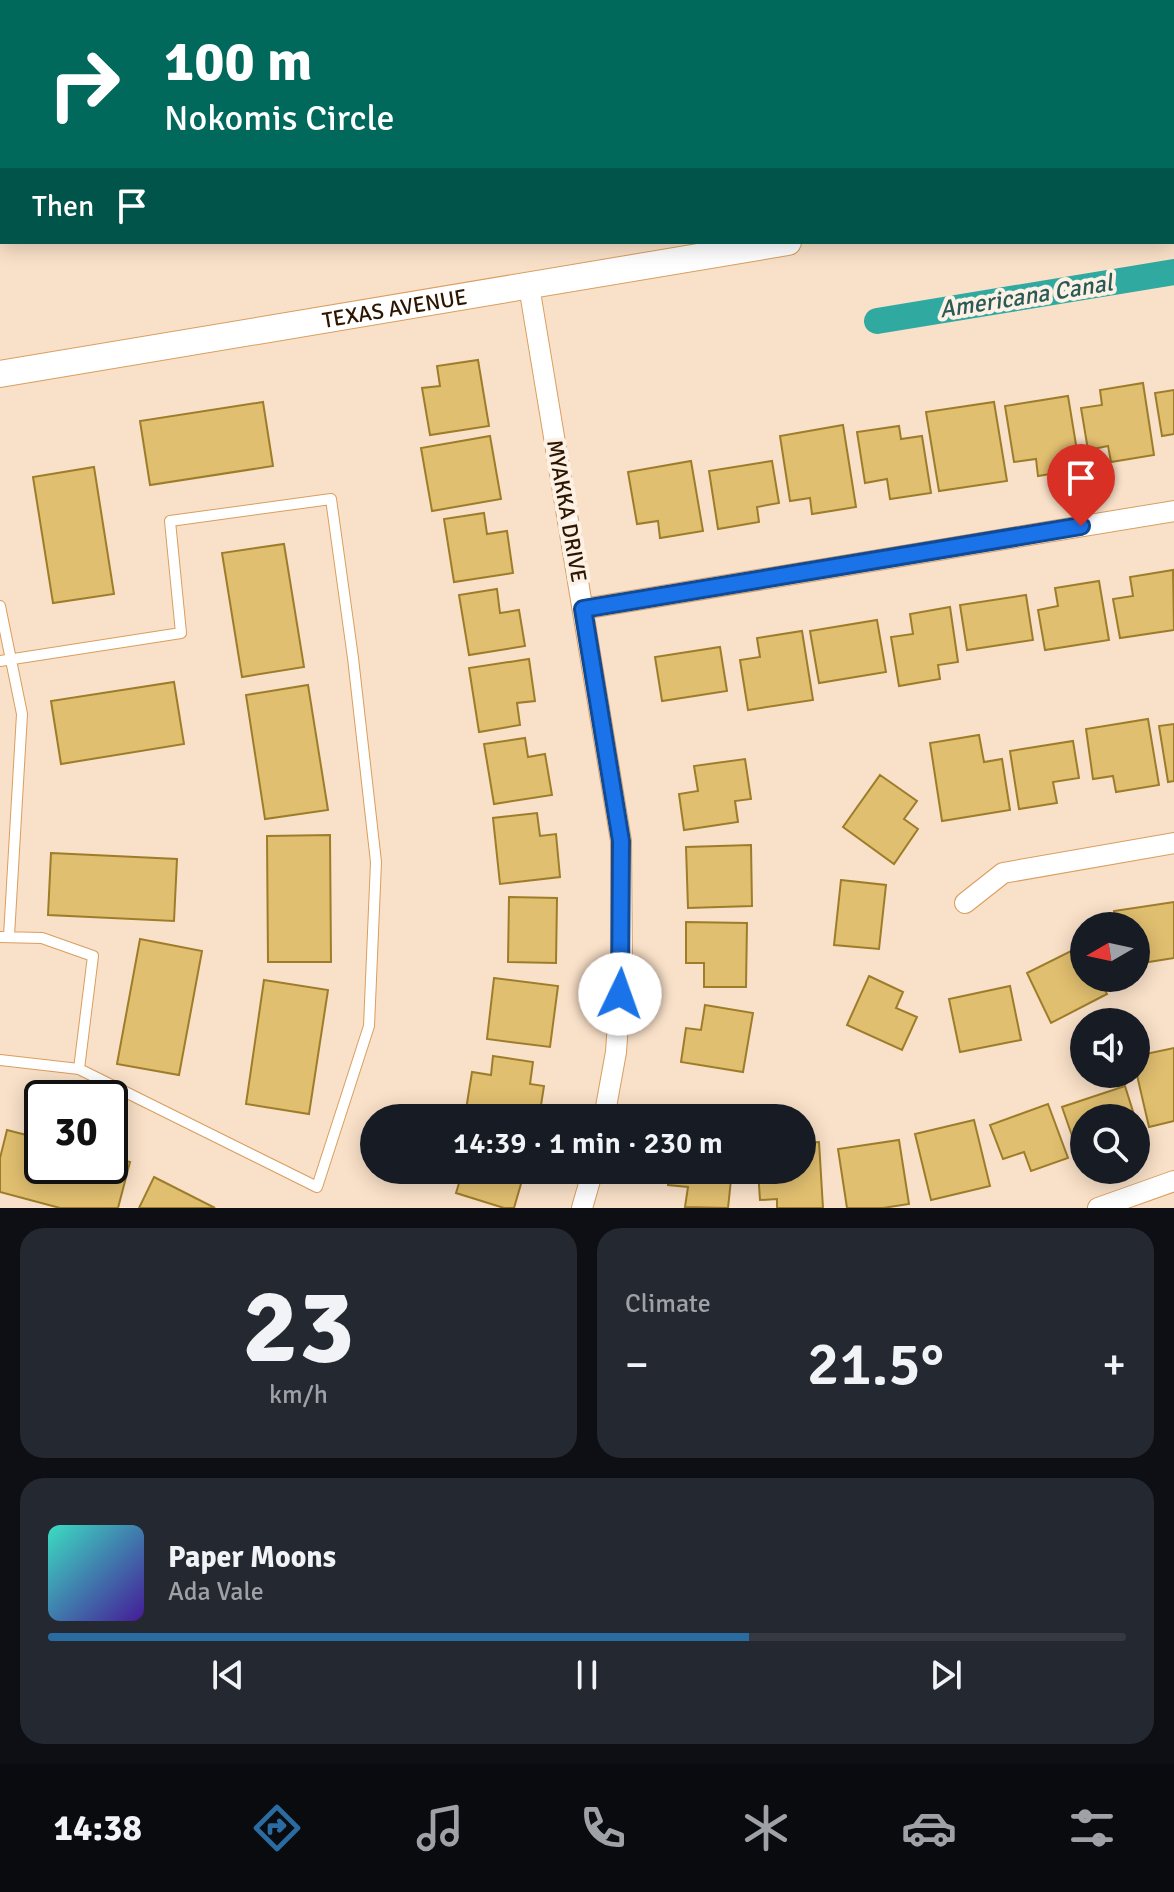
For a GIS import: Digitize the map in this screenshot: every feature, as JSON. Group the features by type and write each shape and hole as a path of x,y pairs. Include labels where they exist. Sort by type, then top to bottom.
{"street":[{"name":"TEXAS AVENUE","path":"0,374 776,244"},
{"name":"MYAKKA DRIVE","path":"529,286 621,841 622,965 616,1052 607,1104"},
{"path":"583,609 1174,511"},
{"path":"965,903 1003,873 1174,843"},
{"path":"1098,1208 1174,1181"},
{"path":"582,1208 589,1184"}],"lane":[{"path":"0,1060 79,1069 317,1187 369,1026 376,862 331,499 170,521 181,633 6,660"},
{"path":"0,606 6,660 22,714 5,937 42,938 93,956 79,1069"}],"building":[{"path":"478,360 489,426 430,435 422,388 440,386 437,366"},
{"path":"1143,383 1154,455 1111,462 1108,446 1088,450 1081,408 1102,405 1100,390"},
{"path":"1174,390 1174,434 1162,436 1155,393"},
{"path":"1068,396 1080,469 1038,476 1036,459 1014,462 1005,406"},
{"path":"263,402 273,466 150,485 140,421"},
{"path":"994,402 1007,481 939,491 926,412"},
{"path":"843,425 856,507 812,514 810,498 790,501 780,436"},
{"path":"899,426 901,439 922,436 931,493 890,499 887,479 865,483 857,432"},
{"path":"490,436 501,499 432,511 421,448"},
{"path":"691,461 703,531 660,538 658,521 637,524 628,472"},
{"path":"772,461 779,503 757,507 759,522 718,529 709,471"},
{"path":"94,467 114,594 53,603 33,477"},
{"path":"484,513 487,534 507,531 513,573 454,582 444,519"},
{"path":"284,544 304,667 242,677 222,553"},
{"path":"1173,570 1174,630 1120,638 1113,599 1133,596 1130,577"},
{"path":"1099,581 1109,640 1045,650 1038,610 1058,606 1055,588"},
{"path":"497,589 500,613 519,610 525,646 469,655 459,595"},
{"path":"1026,595 1033,640 967,650 960,605"},
{"path":"950,607 958,662 938,665 940,679 899,686 891,637 913,634 910,614"},
{"path":"877,620 886,672 819,683 810,631"},
{"path":"802,631 813,700 748,710 740,660 760,657 757,638"},
{"path":"720,647 727,691 662,701 655,657"},
{"path":"529,659 535,701 517,703 520,725 479,732 469,668"},
{"path":"174,682 184,744 61,764 51,701"},
{"path":"308,685 328,810 265,819 246,695"},
{"path":"1148,719 1159,785 1116,792 1113,776 1093,779 1086,729"},
{"path":"1174,724 1174,781 1168,782 1159,726"},
{"path":"979,735 984,762 1002,759 1010,810 942,821 930,743"},
{"path":"525,738 528,757 545,754 552,795 494,804 484,744"},
{"path":"1073,741 1079,778 1053,782 1057,803 1019,809 1010,751"},
{"path":"745,759 751,799 735,801 738,822 684,830 679,794 698,791 694,766"},
{"path":"880,775 917,801 904,819 918,829 894,864 843,827"},
{"path":"537,813 540,836 556,834 560,877 500,884 493,818"},
{"path":"330,835 331,962 268,962 267,836"},
{"path":"751,845 752,906 688,908 686,847"},
{"path":"51,853 177,859 174,921 48,915"},
{"path":"841,880 886,885 879,949 834,945"},
{"path":"509,897 557,898 556,963 508,962"},
{"path":"1174,902 1174,958 1150,962 1150,912 1114,911"},
{"path":"686,922 747,923 746,987 704,987 704,963 686,963"},
{"path":"140,939 202,951 179,1075 117,1064"},
{"path":"1070,952 1070,992 1107,994 1080,1008 1070,1008 1070,1013 1051,1023 1027,973"},
{"path":"869,976 903,992 896,1008 917,1017 902,1050 847,1025"},
{"path":"494,978 558,986 550,1047 487,1039"},
{"path":"264,980 328,990 309,1114 246,1104"},
{"path":"1010,986 1021,1040 960,1052 949,999"},
{"path":"705,1005 753,1013 743,1072 681,1062 686,1028 701,1030"},
{"path":"1174,1048 1174,1121 1150,1127 1150,1104 1144,1104 1140,1088 1150,1088 1150,1053"},
{"path":"493,1056 533,1062 530,1084 544,1086 541,1104 467,1104 472,1072 491,1075"},
{"path":"1126,1088 1131,1104 1071,1104"},
{"path":"1048,1104 1068,1158 1031,1171 1024,1152 1003,1159 990,1125"},
{"path":"1070,1104 1070,1130 1062,1107"},
{"path":"974,1120 990,1186 931,1200 915,1134"},
{"path":"7,1130 24,1134 24,1184 124,1184 118,1208 60,1208 0,1192 0,1158"},
{"path":"899,1140 909,1204 847,1208 838,1149"},
{"path":"816,1142 819,1142 823,1208 777,1208 777,1199 760,1200 759,1184 816,1184"},
{"path":"154,1177 215,1208 139,1208"},
{"path":"459,1184 521,1184 514,1208 504,1208 456,1193"},
{"path":"731,1184 728,1208 685,1207 688,1187 668,1185"}],"waterway":[{"name":"Americana Canal","path":"877,321 1174,272"}],"route":[{"path":"620,994 621,841 583,609 1081,526"}]}
